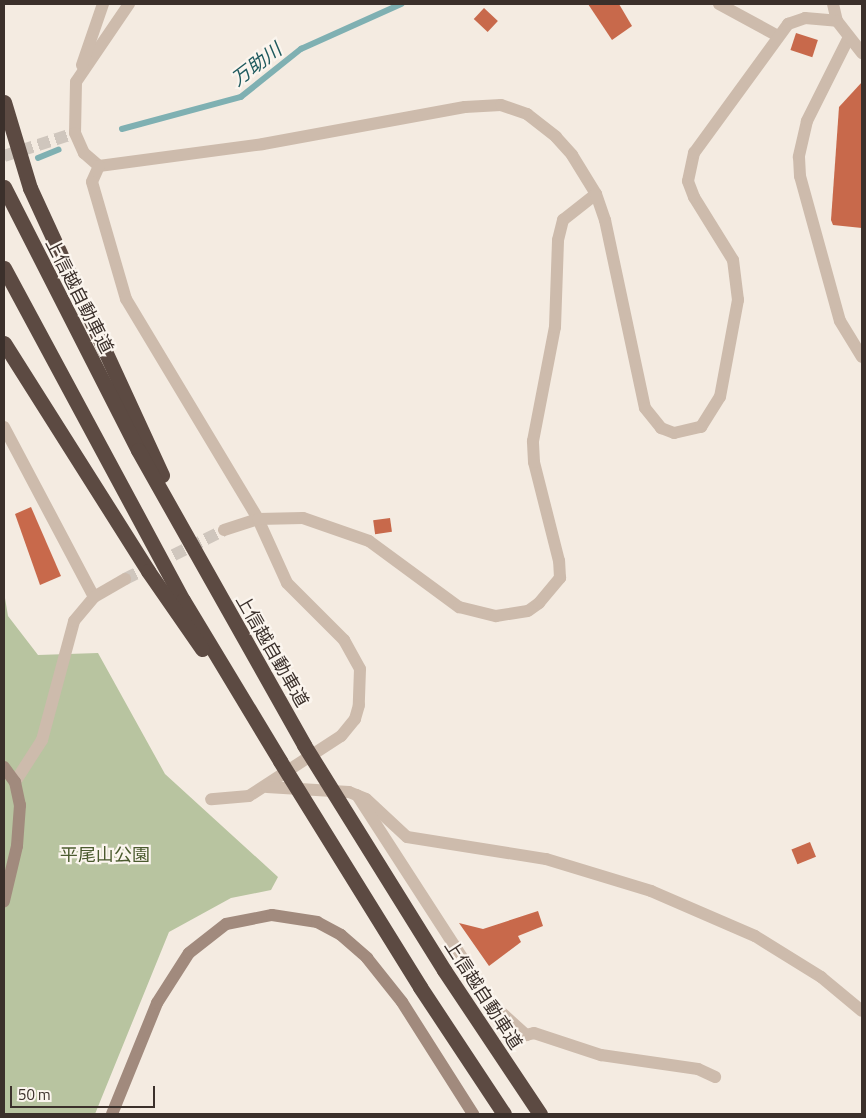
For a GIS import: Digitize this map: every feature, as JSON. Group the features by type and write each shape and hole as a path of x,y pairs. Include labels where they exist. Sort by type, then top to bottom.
{"highway":[{"path":"4,102 30,188 212,586"},
{"name":"上信越自動車道","path":"4,187 138,450 212,586 304,745 444,970 540,1114"},
{"path":"4,268 183,600 420,987 504,1114"},
{"path":"4,343 148,571 280,761"}],"street":[{"path":"102,4 76,82 75,133 84,153 99,166 263,144 465,107 501,105 527,114 556,137 596,194 605,220 645,408 661,428 674,433 689,432 708,420 720,397 738,300 732,260 694,197 688,181 688,171 705,134 778,36 794,20 837,20"},
{"path":"76,82 129,4"},
{"path":"720,4 778,36"},
{"path":"833,4 837,20 848,39 862,53"},
{"path":"848,39 807,121 800,157 800,176 840,322 862,357"},
{"path":"99,166 92,182 126,299 258,519 287,583 344,640 360,670 359,705 349,728 267,787 249,796 211,799"},
{"path":"224,530 258,519 303,518 341,529 369,541 391,556 440,596 459,607 480,613 496,616 528,611 551,593 560,578 559,561 534,462 533,441 555,327 560,229 570,211 596,194"},
{"path":"4,427 94,597"},
{"path":"15,782 42,740 74,622 94,597 125,579"},
{"path":"4,767 15,782 20,806 20,821 4,901"},
{"path":"267,787 357,795 376,806 396,830 406,837 546,859 588,870 651,891 724,922 786,954 862,1011"},
{"path":"357,795 493,1005 526,1035 534,1032 601,1055 698,1069 716,1077"},
{"path":"112,1114 157,1003 190,953 226,924 272,915 317,922 341,935 367,958 402,1002 473,1114"}],"green space":[{"name":"平尾山公園","path":"4,592 8,616 38,655 98,653 165,774 278,877 271,890 231,898 169,932 95,1114 4,1114"}],"building":[{"path":"588,4 619,4 632,26 612,40"},
{"path":"484,8 498,21 488,32 474,19"},
{"path":"796,33 818,40 812,57 790,50"},
{"path":"862,82 862,228 833,225 831,220 839,107"},
{"path":"31,507 61,576 40,585 15,514"},
{"path":"390,518 392,532 375,534 373,520"},
{"path":"810,842 816,857 797,864 791,849"},
{"path":"538,911 543,926 518,936 521,942 489,966 459,923 483,929"}],"waterway":[{"name":"万助川","path":"122,129 241,97 301,49 401,4"},
{"name":"万助川","path":"38,158 58,150"}],"tunnel":[{"path":"4,156 75,133"},
{"path":"125,579 224,530"}]}
